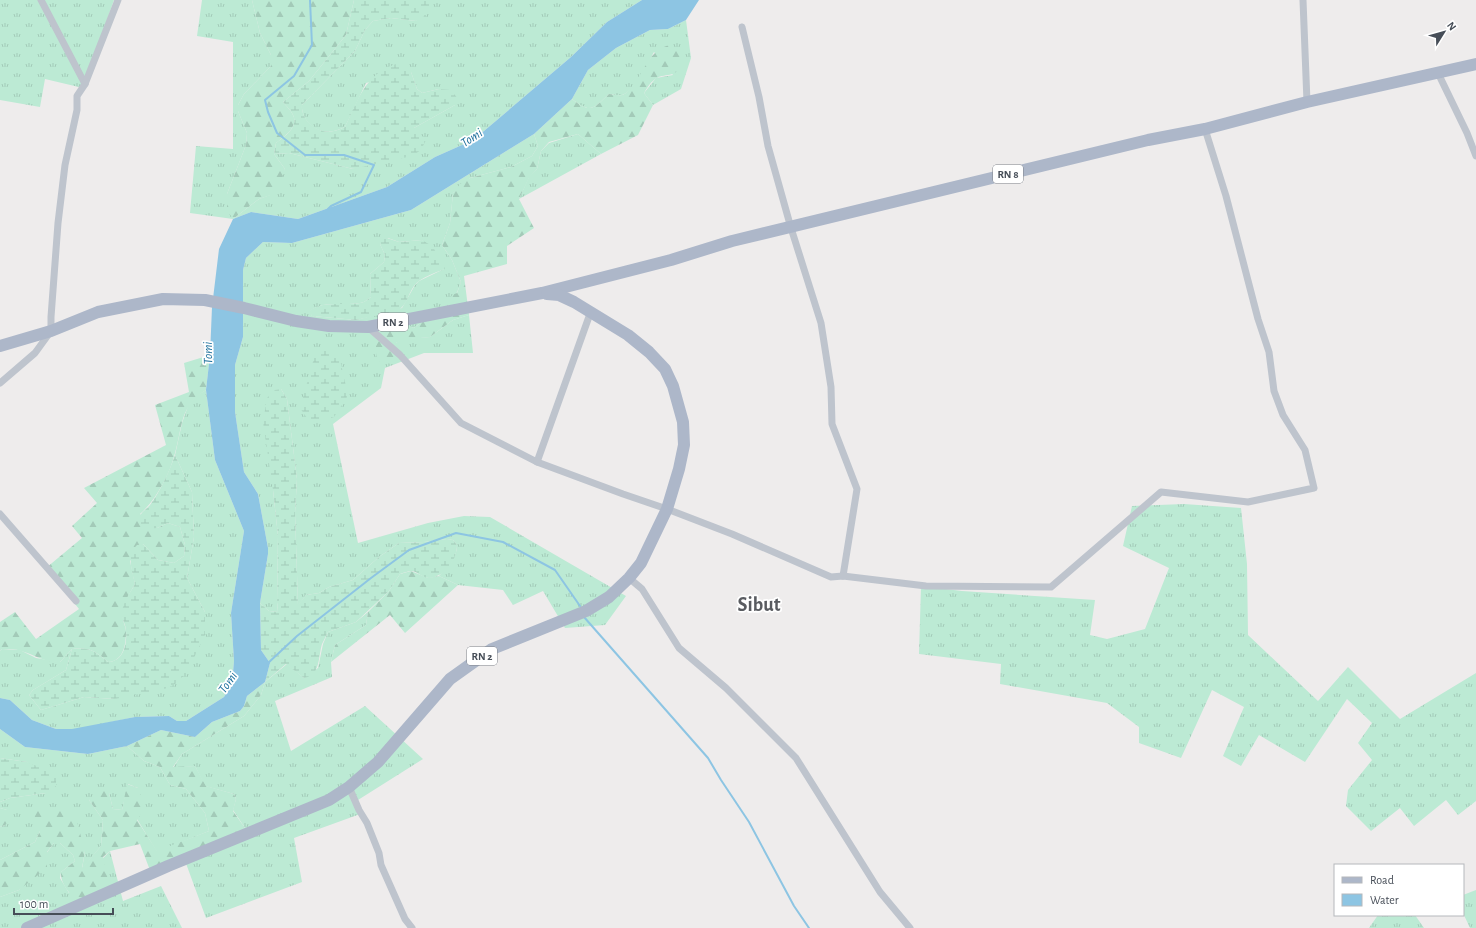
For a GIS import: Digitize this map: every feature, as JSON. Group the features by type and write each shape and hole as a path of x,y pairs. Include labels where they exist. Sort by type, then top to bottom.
{"main road":[{"name":"RN 8","path":"542,293 671,260 732,241 791,228 1148,140 1205,129 1307,102 1476,64"},
{"name":"RN 2","path":"0,346 51,331 98,312 163,299 205,300 303,322 329,326 368,327 542,293 559,295 591,311 628,335 649,352 665,369 673,386 684,422 684,445 679,469 667,509 641,563 629,578 609,597 597,605 569,618 492,649 450,679 378,762 349,787 329,800 168,866 27,928"}],"street":[{"path":"41,0 85,84"},
{"path":"0,384 35,353 51,331 58,231 65,165 77,110 77,96 85,84 118,0"},
{"path":"1303,0 1307,102"},
{"path":"742,27 759,97 768,146 791,228 821,323 831,387 832,424 856,489 843,576"},
{"path":"1438,73 1476,156"},
{"path":"368,327 400,356 460,423 538,462 732,534 831,577 843,576 926,586 1051,587 1161,492 1248,502 1314,488 1304,450 1283,415 1274,391 1269,352 1258,319 1226,196 1205,129"},
{"path":"538,462 591,311"},
{"path":"0,514 76,601"},
{"path":"629,578 642,589 679,648 726,688 796,758 880,892 910,928"},
{"path":"349,787 367,823 379,853 381,865 392,890 405,919 412,928"}],"green space":[{"path":"0,0 114,0 83,88 45,79 40,107 0,100"},
{"path":"202,0 252,0 260,33 271,55 271,66 244,94 238,105 238,111 247,133 246,145 227,194 233,219 190,213 196,146 233,149 233,42 197,36"},
{"path":"252,0 354,0 346,35 309,81 283,102 293,115 294,124 290,131 276,143 274,154 285,169 279,188 271,195 259,199 233,219 227,210 227,194 246,145 247,133 238,111 238,105 244,94 271,66 271,55 260,33"},
{"path":"354,0 431,0 433,6 426,15 416,21 391,18 373,21 365,30 355,51 302,105 303,114 311,125 326,132 345,127 359,98 370,81 385,68 396,64 411,72 417,89 422,93 439,89 451,90 458,99 455,105 414,128 426,140 421,150 412,156 353,169 289,153 274,154 276,143 290,131 294,124 292,113 283,102 309,81 346,35"},
{"path":"431,0 642,0 607,22 571,57 484,131 462,145 435,157 387,187 298,219 251,212 233,219 259,199 270,195 285,169 274,154 289,153 353,169 414,128 455,105 439,89 422,93 417,89 411,72 366,83 345,127 326,132 315,128 308,122 303,114 302,105 355,51 365,30 373,21 391,18 416,21"},
{"path":"686,20 691,58 681,89 653,105 644,93 656,78 673,75 654,52 636,83 622,95 609,94 592,108 584,107 572,99 588,70 616,48 650,30 668,29"},
{"path":"670,45 680,51 684,61 677,71 670,75 658,77 646,89 644,93 653,105 638,135 601,154 578,134 549,142 541,151 537,169 529,178 519,199 534,228 507,246 507,264 464,276 469,315 453,320 430,337 401,340 396,343 396,361 391,364 379,361 376,354 376,346 387,332 395,326 402,324 414,328 419,324 423,313 446,308 452,295 457,293 461,282 452,260 442,245 450,223 453,193 460,184 470,178 511,167 532,156 538,146 534,134 572,99 584,107 592,108 609,94 625,94 632,87 652,56 663,47"},
{"path":"534,134 538,146 532,156 511,167 470,178 453,193 450,223 442,245 452,260 461,282 453,300 442,310 414,328 402,324 383,337 396,361 396,343 401,339 430,337 453,320 469,315 473,353 424,353 385,368 381,388 333,424 358,543 428,523 464,516 490,517 626,596 605,625 565,628 543,591 513,605 503,590 458,585 439,576 454,558 457,550 457,545 453,540 447,539 399,543 379,557 353,580 329,587 319,593 306,595 298,606 295,513 297,479 287,399 281,389 273,490 278,536 278,612 269,611 260,603 268,548 258,494 244,472 235,412 235,365 243,337 243,270 246,258 263,242 292,243 411,210","holes":["388,238 399,242 422,240 444,269 419,281 415,285 402,308 356,320 312,316 310,311 327,304 361,303 371,297 370,274 384,262 385,255 380,244"]},
{"path":"578,134 601,154 519,199 529,177 537,169 541,151 549,143"},
{"path":"387,238 399,242 422,240 432,246 443,263 445,269 420,280 412,289 403,306 397,311 356,320 312,316 309,311 327,304 361,303 371,297 370,274 384,262 385,255 380,244 382,239"},
{"path":"322,349 334,351 339,355 347,397 334,417 318,423 307,418 300,408 316,351"},
{"path":"210,355 206,390 197,396 186,410 170,469 152,502 140,514 157,528 168,523 180,527 185,545 184,556 174,563 158,560 143,544 130,561 135,584 124,607 123,618 126,636 125,646 121,655 118,659 108,662 88,649 72,649 60,662 55,662 12,649 2,649 0,651 0,622 15,612 36,639 79,609 46,568 82,538 72,526 97,503 84,488 166,445 155,405 189,392 184,363"},
{"path":"281,389 287,399 297,479 295,513 298,605 306,595 319,593 329,587 353,580 379,557 399,543 447,539 453,540 457,545 452,562 440,575 429,578 412,571 400,574 389,591 356,622 328,632 322,644 318,665 309,676 304,678 286,664 265,682 270,663 261,650 260,603 269,611 278,612 278,536 263,422 267,398 275,390"},
{"path":"206,390 215,460 244,531 231,613 234,661 232,684 224,697 186,721 177,721 169,716 135,717 72,730 56,729 32,720 10,700 0,698 0,651 2,649 20,650 36,658 60,662 72,649 66,670 33,690 29,695 41,710 84,697 115,699 205,612 187,578 194,537 192,492 175,455 182,423 188,406 196,396"},
{"path":"175,455 192,492 194,537 187,578 205,612 205,635 189,668 178,682 168,688 115,699 84,697 41,710 29,695 33,690 66,670 72,649 88,649 108,662 118,659 121,655 125,646 126,636 126,628 122,617 122,612 125,601 135,584 131,569 131,558 137,545 143,544 158,560 174,563 184,556 185,545 180,527 168,523 157,528 146,529 141,526 139,522 140,515 150,505 161,487"},
{"path":"1184,504 1241,508 1247,564 1248,635 1318,701 1348,667 1400,719 1476,673 1476,801 1458,815 1446,800 1414,826 1400,808 1371,831 1346,806 1348,790 1372,760 1358,743 1372,723 1347,699 1305,762 1259,735 1241,766 1223,756 1244,707 1212,690 1181,758 1139,743 1139,727 1107,703 1000,684 1001,664 919,654 921,586 962,591 1095,600 1090,635 1107,639 1145,629 1169,568 1123,546 1132,506"},
{"path":"411,571 428,578 439,576 458,585 405,633 390,615 331,662 335,645 366,625 368,612 389,591 400,574"},
{"path":"368,612 366,625 335,645 331,662 332,677 275,701 291,751 365,706 423,759 358,800 363,813 294,838 302,882 206,918 184,858 247,831 233,810 236,799 234,794 205,786 195,766 173,768 182,754 244,716 261,695 265,682 287,664 304,678 318,668 323,644 328,632 356,622"},
{"path":"265,682 261,695 244,716 182,754 173,767 195,766 206,786 234,794 236,799 233,811 247,831 151,873 140,844 110,851 103,857 110,887 76,900 66,888 61,876 61,872 75,861 73,855 60,843 54,843 47,852 47,868 19,890 0,897 0,860 35,842 40,831 34,815 40,806 68,813 77,822 85,851 82,868 101,846 103,820 89,800 101,787 109,793 113,809 122,810 127,784 138,788 145,809 137,820 157,851 209,831 205,813 186,789 170,785 160,767 144,761 127,746 161,730 195,737 212,722 240,711 244,706 247,696"},
{"path":"0,729 25,747 88,754 127,746 144,761 160,767 170,785 186,789 205,813 209,831 157,852 137,819 138,788 128,784 122,810 113,809 109,793 89,800 103,820 101,846 82,869 85,851 40,831 35,842 0,860 0,827 5,825 7,810 0,808 0,802 10,798 46,793 27,762 0,758"},
{"path":"0,758 27,762 56,774 56,786 46,793 10,798 0,802"},
{"path":"0,808 7,810 9,821 0,827"},
{"path":"54,843 60,843 73,855 75,861 61,872 60,878 69,893 110,851 123,901 161,886 182,928 0,928 0,897 19,890"},
{"path":"1476,890 1476,928 1470,928 1464,915 1464,895"},
{"path":"1377,916 1416,916 1424,928 1369,928"}],"water":[{"path":"642,0 699,0 686,20 668,29 650,30 616,48 588,70 572,99 534,134 411,210 292,243 263,242 246,258 243,270 243,337 235,365 235,412 244,472 258,494 268,548 260,603 261,650 270,663 265,682 247,696 244,706 240,711 212,722 195,737 161,730 127,746 88,754 25,747 0,729 0,698 10,700 32,720 56,729 72,729 135,717 169,716 177,721 186,721 224,697 232,684 234,661 231,613 244,531 215,460 206,390 210,355 212,307 219,249 233,219 251,212 298,219 387,187 435,157 462,145 484,131 571,57 607,22"}],"waterway":[{"path":"310,0 312,45 294,76 265,100 268,112 277,133 305,155 344,155 374,165 361,192 331,206 328,209"},
{"path":"267,664 297,636 409,550 456,533 503,542 555,570 580,606"},
{"path":"584,617 708,758 749,822 794,906 809,928"}],"district":[{"name":"Sibut","path":"759,604"}],"water label":[{"name":"Tomi","path":"471,137"},
{"name":"Tomi","path":"207,353"},
{"name":"Tomi","path":"227,682"}]}
